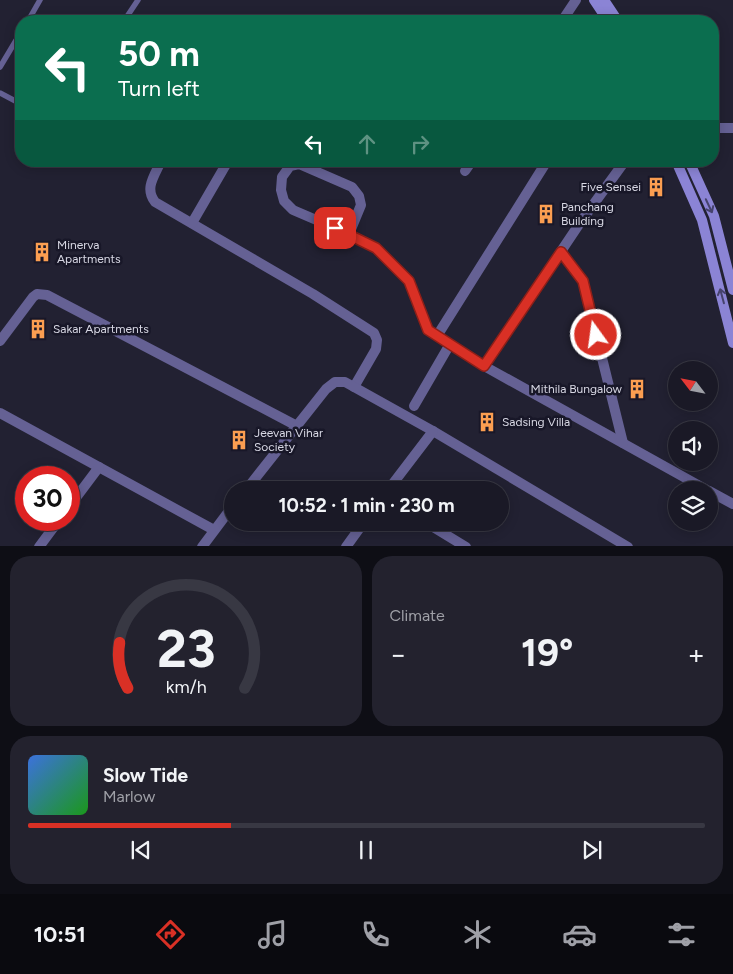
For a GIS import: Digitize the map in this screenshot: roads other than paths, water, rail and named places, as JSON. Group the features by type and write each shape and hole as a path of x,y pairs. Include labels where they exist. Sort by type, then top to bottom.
{"main road":[{"path":"594,0 604,15"},
{"path":"604,0 614,15"},
{"path":"679,167 702,220 733,343"},
{"path":"692,167 714,216 733,290"}],"street":[{"path":"566,15 576,0"},
{"path":"719,128 733,128"},
{"path":"158,167 150,188 155,202 313,294 374,333 377,340 376,349 354,388"},
{"path":"192,223 225,167"},
{"path":"289,167 282,177 284,201 293,210 376,248 409,281 428,330 484,366 691,481"},
{"path":"306,167 352,187 356,191 361,205 349,234"},
{"path":"465,171 468,167"},
{"path":"437,336 543,167"},
{"path":"484,366 621,167"},
{"path":"561,252 583,281 623,444"},
{"path":"0,341 33,297 37,294 47,295 297,426"},
{"path":"414,406 450,344"},
{"path":"253,481 326,389 335,382 345,382 433,431 628,546"},
{"path":"0,413 214,530"},
{"path":"395,481 433,431"},
{"path":"80,492 99,467"},
{"path":"718,496 733,504"},
{"path":"202,546 224,517"},
{"path":"39,546 51,531"},
{"path":"346,546 357,531"},
{"path":"440,531 466,546"}],"lane":[{"path":"31,15 40,0"},
{"path":"128,15 137,2 130,0"},
{"path":"0,67 15,42"},
{"path":"0,93 15,101"}],"place":[{"name":"Five Sensei","path":"656,187"},
{"name":"Panchang Building","path":"546,214"},
{"name":"Minerva Apartments","path":"42,252"},
{"name":"Sakar Apartments","path":"38,329"},
{"name":"Mithila Bungalow","path":"637,389"},
{"name":"Sadsing Villa","path":"487,422"},
{"name":"Jeevan Vihar Society","path":"239,440"}]}
